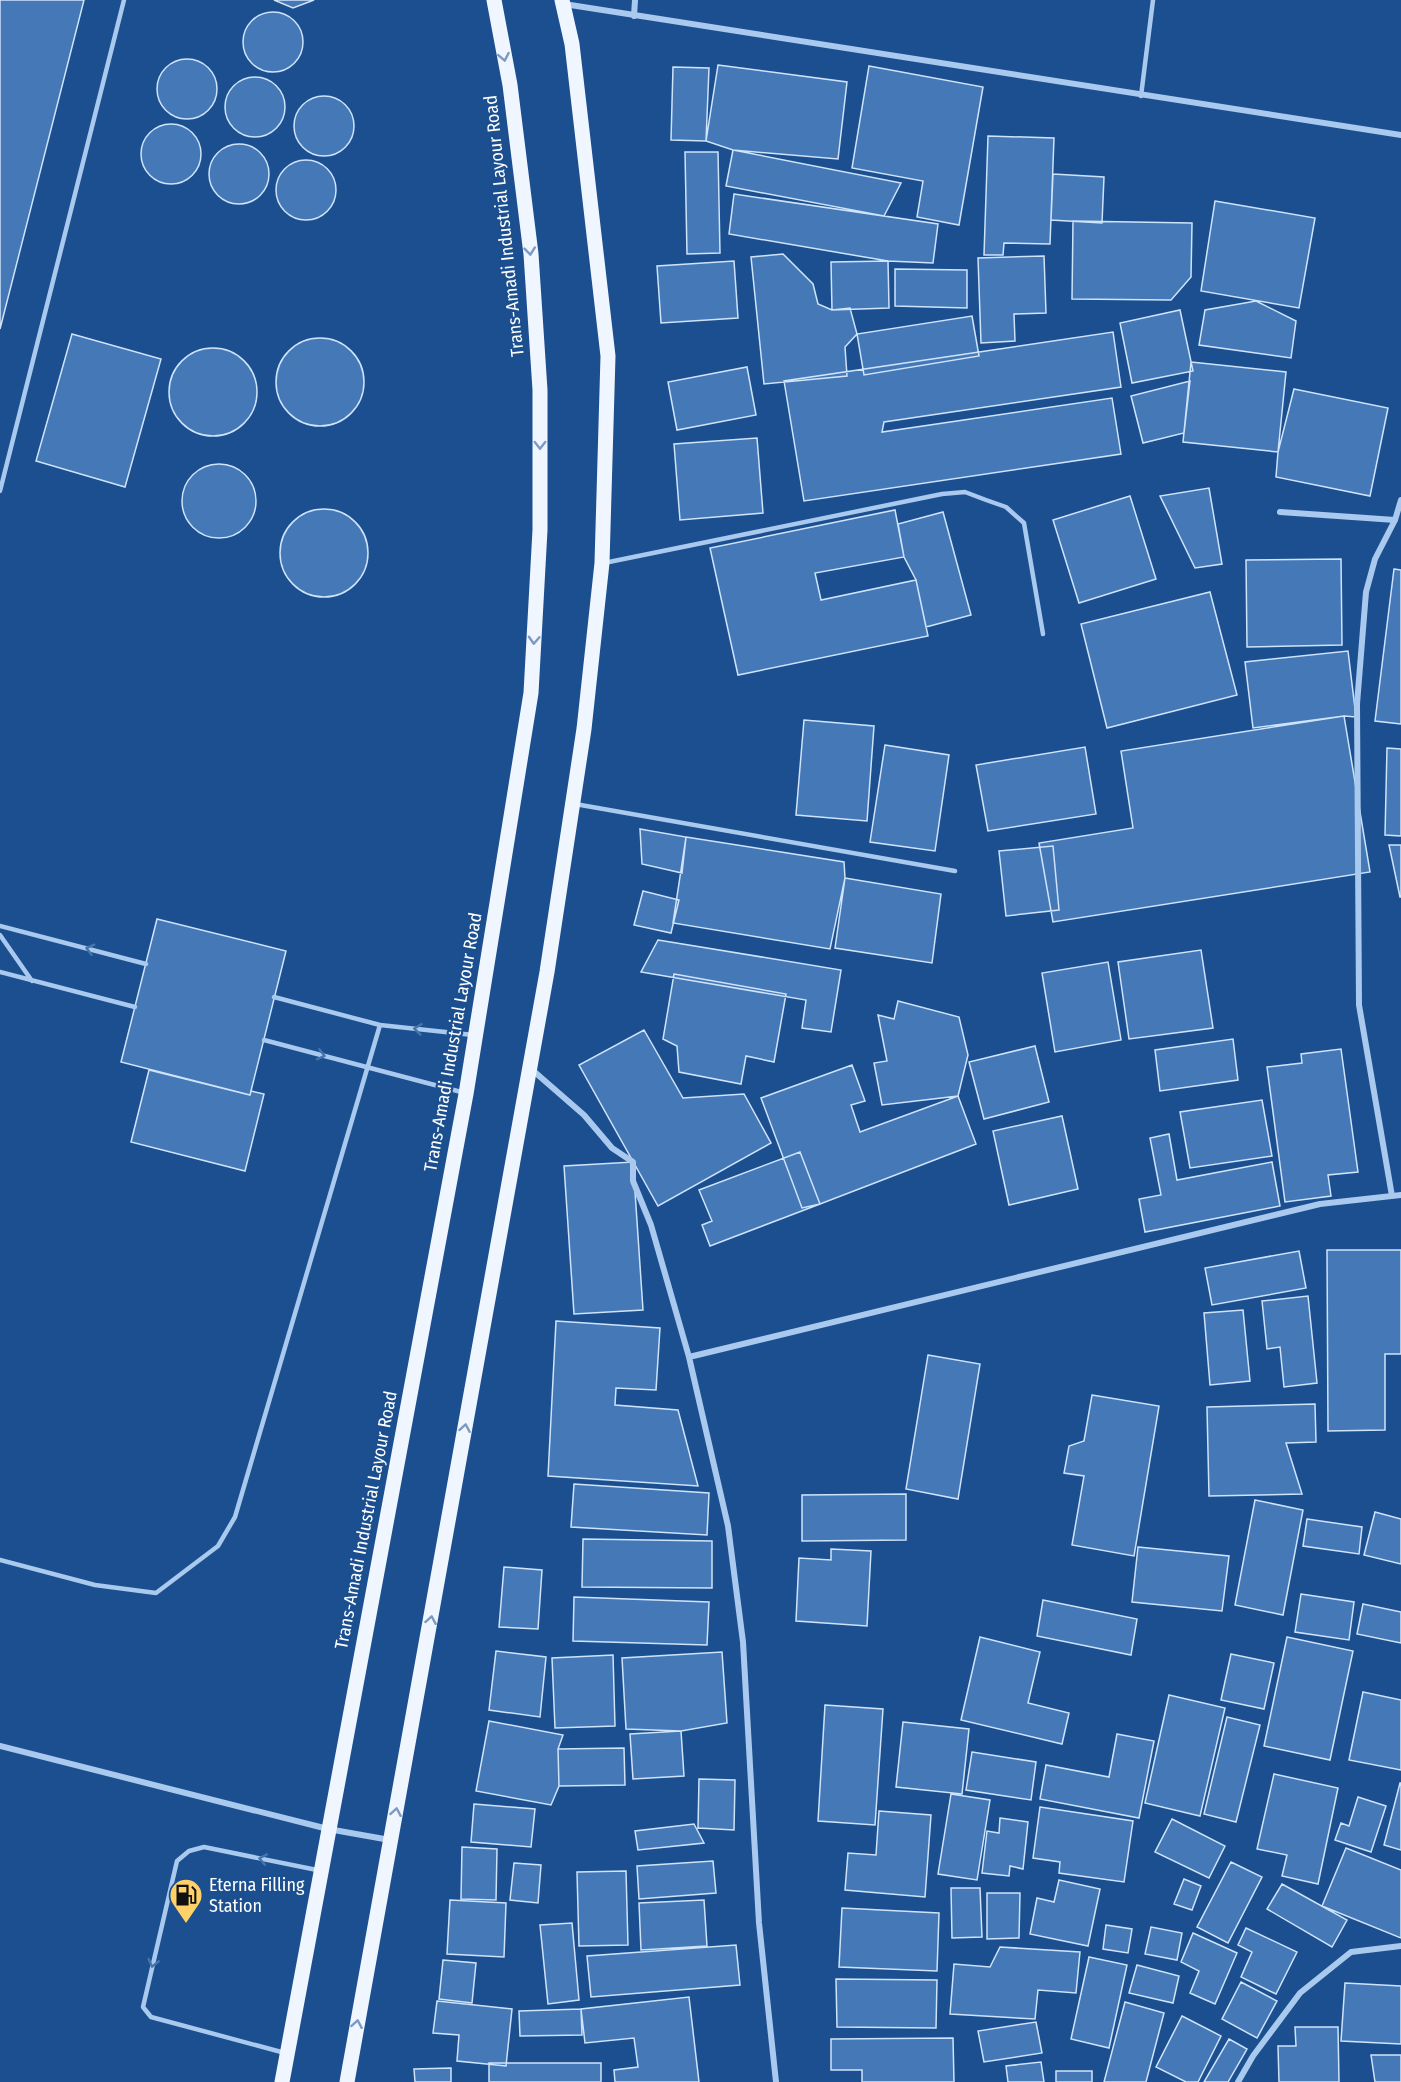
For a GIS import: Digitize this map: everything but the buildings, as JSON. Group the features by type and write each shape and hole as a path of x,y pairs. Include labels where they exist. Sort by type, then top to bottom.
{"main road":[{"name":"Trans-Amadi Industrial Layour Road","path":"282,2082 466,1094 531,693 540,530 540,390 531,254 510,85 494,0"},
{"path":"347,2082 530,1068 584,729 602,563 608,356 573,55 562,2"}],"street":[{"path":"634,16 635,0"},
{"path":"562,2 634,16 1401,135"},
{"path":"1392,1196 1359,1005 1357,704 1366,592 1375,559 1395,520 1401,500"},
{"path":"1280,512 1395,520"},
{"path":"530,1068 584,1114 612,1148 633,1162 633,1181 651,1225 689,1357 728,1526 743,1642 759,1923 776,2082"},
{"path":"689,1357 1309,1207 1401,1195"},
{"path":"0,1746 328,1829 391,1840"},
{"path":"1238,2082 1253,2056 1300,1993 1351,1952 1401,1946"}],"lane":[{"path":"0,491 124,0"},
{"path":"1141,96 1153,0"},
{"path":"602,563 942,494 964,492 1006,507 1024,523 1043,634"},
{"path":"573,803 955,871"},
{"path":"0,926 146,964"},
{"path":"0,935 32,981"},
{"path":"0,972 135,1007"},
{"path":"274,997 380,1025 476,1036"},
{"path":"0,1560 95,1585 156,1593 218,1546 235,1517 380,1025"},
{"path":"264,1040 466,1094"},
{"path":"287,2053 151,2017 143,2007 177,1862 189,1851 204,1847 320,1871"}],"place":[{"name":"Eterna Filling Station","path":"186,1924"}]}
